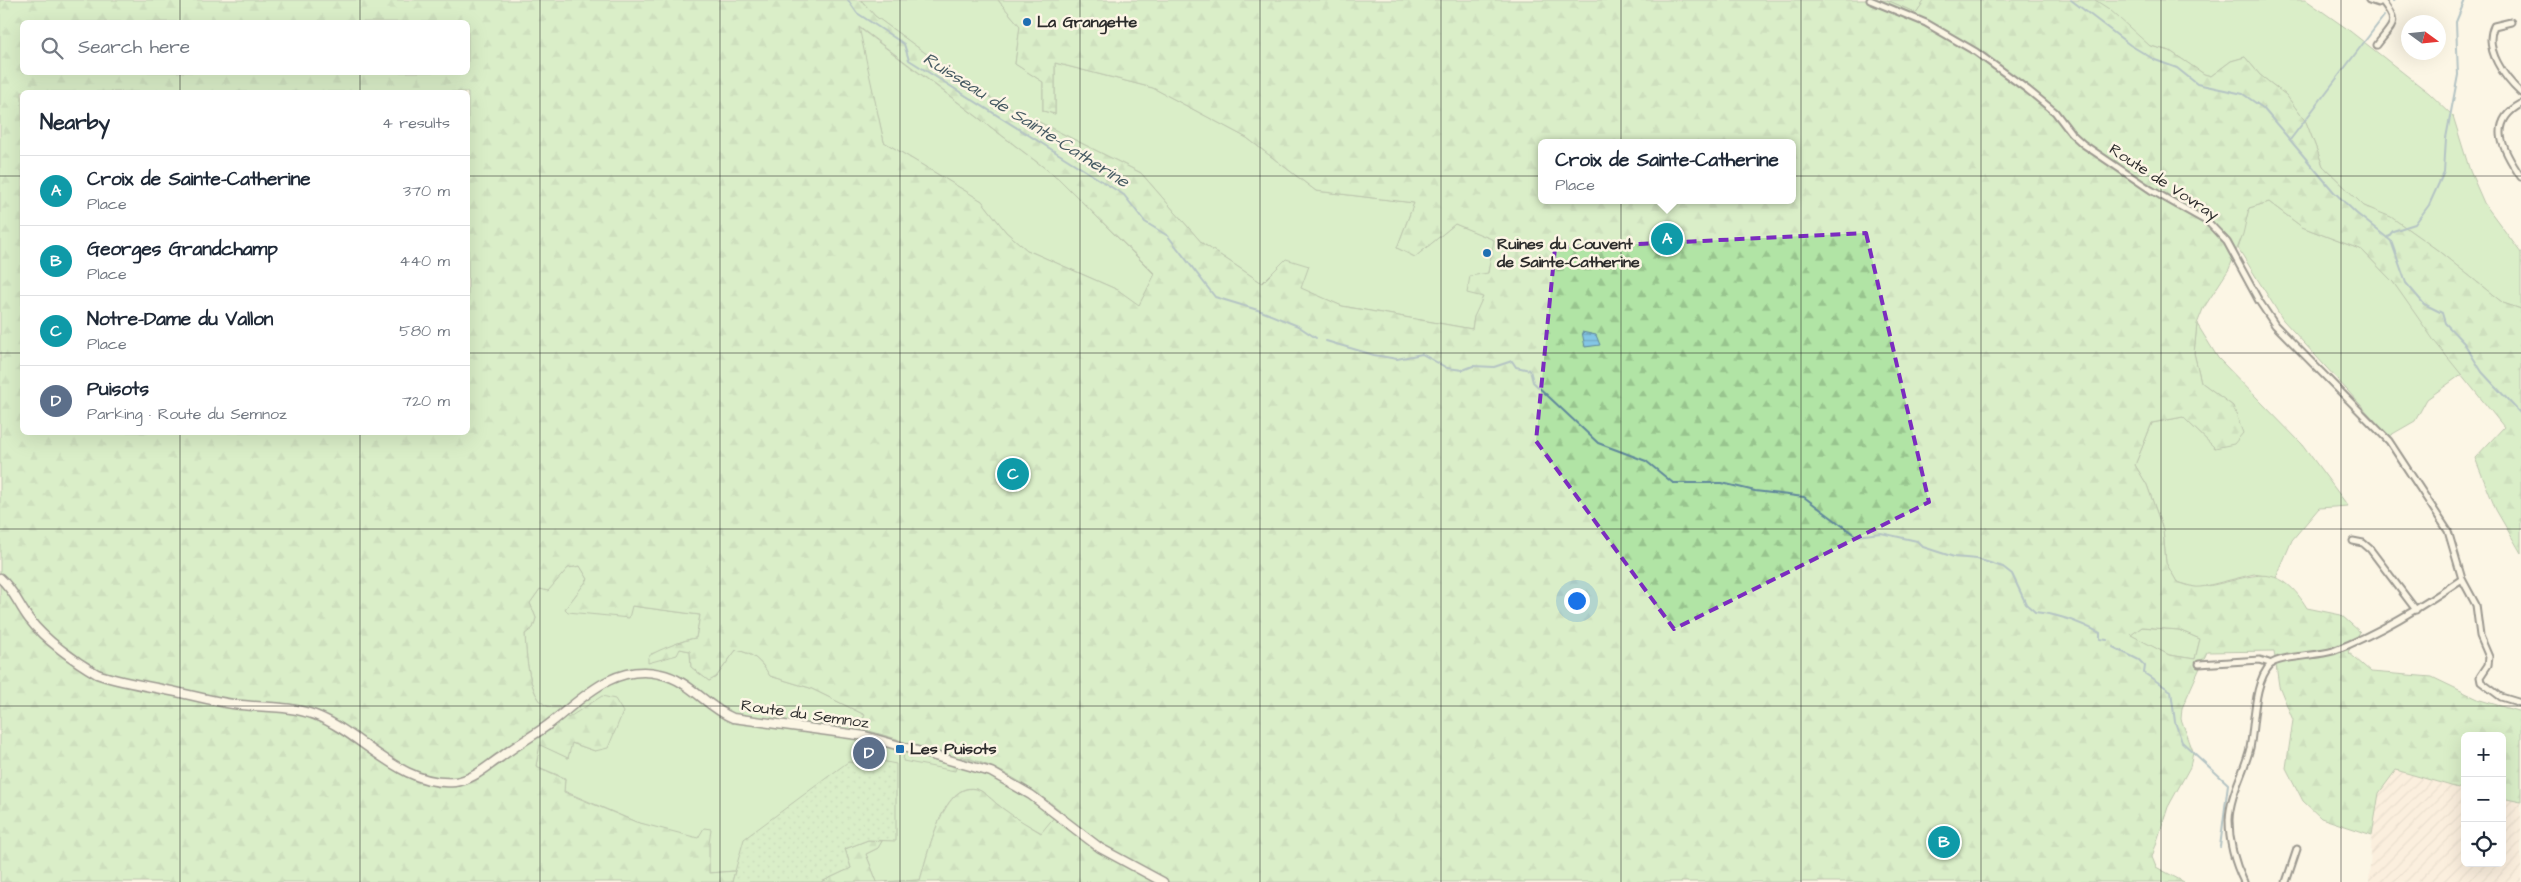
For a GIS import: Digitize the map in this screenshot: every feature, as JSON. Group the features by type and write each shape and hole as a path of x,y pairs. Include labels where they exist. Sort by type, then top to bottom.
{"main road":[{"name":"Route du Semnoz","path":"0,578 13,592 34,625 79,664 97,674 233,704 283,708 310,713 343,728 394,765 435,781 458,782 480,772 546,726 579,698 595,688 630,673 655,673 687,685 720,713 733,718 865,736 991,772 1031,794 1100,848 1163,882"}],"street":[{"name":"Route de Vovray","path":"1870,0 1926,24 1976,52 2055,112 2071,133 2118,169 2208,222 2227,242 2259,301 2275,325 2388,441 2448,531 2462,579 2476,605 2480,636 2489,657 2488,665 2480,677 2481,682 2501,697 2521,703"},
{"path":"2369,0 2373,2 2382,0 2392,13 2394,22 2393,28 2377,45"},
{"path":"2511,22 2494,26 2491,38 2494,54 2503,73 2521,93"},
{"path":"2521,104 2506,115 2500,134 2511,163 2521,177"},
{"path":"2353,541 2363,543 2370,549 2416,610"},
{"path":"2244,882 2234,858 2230,840 2232,797 2250,749 2260,689 2272,664 2282,659 2316,656 2332,651 2416,610 2462,579"},
{"path":"2199,664 2260,660 2272,664"},
{"path":"2286,882 2297,849"}],"highlighted area":[{"path":"1866,233 1929,502 1674,629 1536,441 1555,248"}],"shaded area":[{"path":"2396,770 2461,789 2461,867 2506,867 2506,799 2521,802 2521,882 2369,882 2372,835 2379,793"}],"green space":[{"path":"0,0 861,0 875,16 977,91 1141,173 1202,243 1262,283 1286,259 1309,266 1301,288 1342,306 1472,329 1474,317 1483,297 1467,293 1470,276 1488,273 1494,240 1455,224 1415,257 1397,248 1414,203 1316,191 1247,138 1153,88 1055,63 1055,114 1043,111 1043,82 1015,64 1020,26 998,0 1887,0 1916,13 1925,0 2095,0 2109,9 2150,46 2170,51 2204,74 2211,76 2231,61 2245,57 2260,75 2286,95 2306,122 2323,166 2364,206 2391,217 2436,249 2503,303 2521,309 2521,553 2496,510 2475,458 2504,427 2435,342 2393,282 2362,250 2302,227 2269,202 2249,208 2243,234 2229,269 2203,309 2197,324 2194,353 2201,382 2233,406 2243,433 2234,444 2215,448 2183,417 2152,423 2135,465 2147,485 2163,530 2166,563 2177,582 2200,587 2246,577 2271,576 2283,581 2295,591 2307,608 2341,615 2360,632 2348,652 2371,672 2432,677 2480,700 2521,712 2521,802 2506,799 2506,732 2461,732 2461,789 2396,770 2379,793 2372,835 2321,818 2303,801 2286,768 2293,720 2279,686 2274,651 2207,652 2182,708 2181,719 2193,751 2190,767 2168,807 2152,857 2156,867 2184,882 886,882 920,880 939,820 947,805 957,794 968,789 981,791 999,806 1041,833 1060,810 1014,778 975,760 961,756 955,771 903,761 905,744 897,739 859,728 865,715 810,688 770,676 760,662 747,653 736,650 716,677 709,681 691,667 690,651 680,649 677,655 648,663 648,657 657,652 696,638 700,615 632,606 629,618 568,612 565,609 588,579 580,566 568,568 548,591 540,589 530,603 536,618 533,628 525,634 527,663 532,684 541,701 547,706 559,707 568,718 602,696 615,699 623,712 608,748 595,751 572,743 568,758 540,745 536,766 565,779 564,792 636,822 698,838 704,828 711,829 709,873 735,871 732,882 0,882","holes":["859,27 1058,178 1155,274 1139,305 1118,290 1027,250 1006,232 982,201 884,142","2142,627 2179,630 2200,639 2195,659 2169,655 2131,635"]},
{"path":"861,0 998,0 1020,26 1015,64 1043,82 1043,111 1055,114 1055,63 1153,88 1247,138 1316,191 1414,203 1397,248 1415,257 1455,224 1495,240 1481,304 1474,317 1472,329 1342,306 1300,288 1262,283 1202,243 1141,173 977,91 875,16"},
{"path":"1887,0 1925,0 1916,13"},
{"path":"2095,0 2306,0 2346,28 2429,93 2453,116 2470,171 2484,203 2521,253 2521,309 2503,303 2436,249 2392,218 2364,206 2323,166 2306,122 2286,95 2260,75 2245,57 2231,61 2211,76 2204,74 2170,51 2150,46"},
{"path":"858,27 1058,178 1155,275 1139,306 1118,290 1027,250 1006,232 982,201 884,142"},
{"path":"2269,202 2302,227 2362,250 2393,282 2462,374 2427,399 2415,421 2389,436 2283,320 2238,248 2249,208"},
{"path":"2197,324 2218,358 2302,444 2348,506 2319,508 2292,540 2276,578 2254,574 2198,588 2177,582 2166,563 2163,530 2147,485 2135,465 2152,423 2183,417 2215,448 2233,406 2201,382 2194,353"},
{"path":"580,566 588,579 565,609 632,606 700,615 696,638 651,654 680,649 690,651 691,667 709,681 716,677 736,650 747,653 760,662 770,676 810,688 865,715 859,728 897,739 905,745 981,762 1020,780 1060,811 1042,833 1011,815 981,791 968,788 957,794 947,805 939,820 920,880 877,882 866,854 878,848 882,841 868,840 851,868 821,882 732,882 734,871 709,873 709,843 636,822 564,791 565,778 536,766 540,744 568,758 571,743 595,751 559,707 547,706 536,694 529,673 526,651 525,634 533,628 536,618 530,603 540,589 548,590 568,568"},
{"path":"2142,627 2179,630 2200,639 2195,659 2169,655 2130,635"},
{"path":"867,758 896,764 896,841 868,840 845,849 851,868 821,882 732,882 744,839 848,762 866,764"},
{"path":"868,840 882,841 878,848 866,854 877,882 821,882 851,868 845,849"}],"water":[{"path":"1582,332 1596,335 1600,345 1585,347"}],"waterway":[{"name":"Ruisseau de Sainte-Catherine","path":"848,0 857,13 904,44 909,60 1124,195 1145,222 1168,236 1215,297 1261,311 1298,326 1316,338"},
{"path":"2071,0 2130,45 2155,60 2177,68 2197,84 2243,94 2263,108 2334,192 2356,213 2391,241 2406,283 2424,304 2442,313 2445,323 2464,343 2482,372 2521,414"},
{"path":"2387,238 2393,231 2415,224 2429,205 2444,172 2446,138 2458,75 2456,22 2465,0"},
{"path":"2290,140 2384,16"},
{"name":"Ruisseau de Sainte-Catherine","path":"1326,341 1374,355 1397,359 1422,354 1447,368 1463,370 1473,366 1494,367 1512,361 1516,367 1530,370 1533,382 1598,443 1646,461 1673,483 1722,483 1755,491 1804,497 1856,536 1881,533 1917,541 1923,547 1954,557 1977,559 2003,567 2012,574 2026,604 2035,612 2076,622 2100,633 2100,639 2107,640"},
{"name":"Ruisseau de Sainte-Catherine","path":"2113,647 2139,660 2145,666 2144,673 2171,691 2175,722 2182,742 2228,784 2220,847"}],"place":[{"name":"La Grangette","path":"1027,22"},
{"name":"Croix de Sainte-Catherine","path":"1667,239"},
{"name":"Ruines du Couvent de Sainte-Catherine","path":"1487,253"},
{"name":"Notre-Dame du Vallon","path":"1013,474"},
{"name":"Les Puisots","path":"900,749"},
{"name":"Puisots","path":"869,753"},
{"name":"Georges Grandchamp","path":"1944,842"}]}
